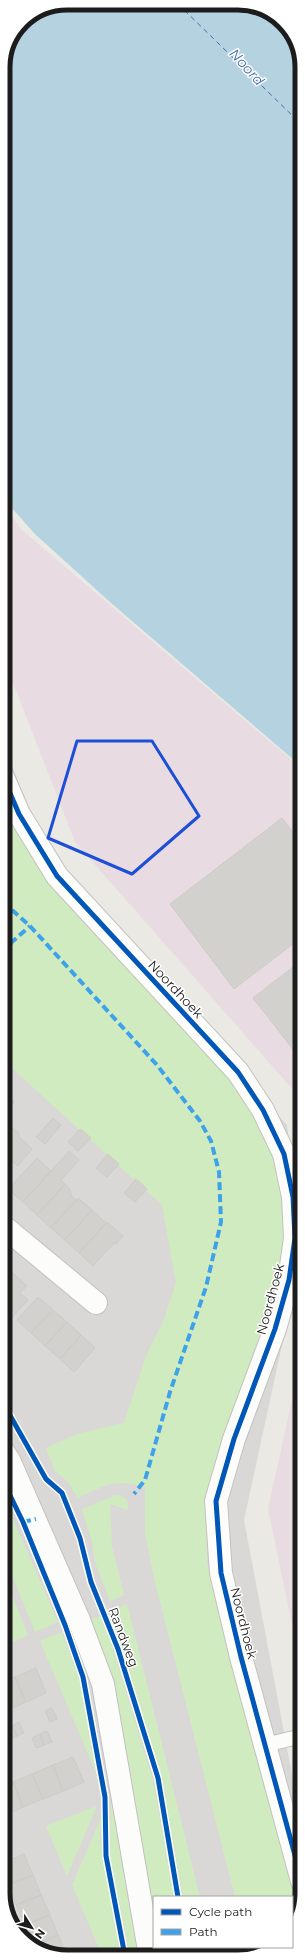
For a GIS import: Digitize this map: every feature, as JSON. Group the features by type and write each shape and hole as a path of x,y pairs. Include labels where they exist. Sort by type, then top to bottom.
{"street":[{"name":"Noordhoek","path":"10,793 19,814 56,876 238,1072 263,1110 284,1154 293,1197 294,1231 289,1280 275,1330 234,1439 216,1501 221,1573 295,1856"},
{"path":"10,1232 96,1303"},
{"path":"10,1462 80,1620 103,1684 149,1950"}],"lane":[{"path":"265,1745 295,1738"}],"highlighted area":[{"path":"77,741 152,741 199,816 132,874 48,838"}],"shaded area":[{"path":"10,514 21,529 295,763 295,1092 75,842 10,675"},
{"path":"10,760 49,858 287,1125 295,1193 295,1285 244,1520 295,1791 295,1893 293,1908 293,1896 153,1896 153,1948 253,1948 249,1949 67,1950 45,1946 24,1931 14,1915 10,1897"},
{"path":"295,1387 295,1638 268,1509"}],"green space":[{"path":"10,803 227,1073 253,1113 274,1160 283,1198 285,1244 276,1301 206,1502 207,1563 259,1755 295,1897 293,1908 293,1896 235,1896 154,1578 145,1533 145,1486 124,1483 110,1484 78,1498 68,1482 55,1471 46,1448 77,1434 124,1423 146,1356 163,1322 176,1283 162,1205 10,1066"},
{"path":"116,1495 124,1497 128,1504 127,1510 110,1504 112,1547 124,1595 110,1601 95,1562 92,1542 82,1509"},
{"path":"10,1512 58,1622 35,1632 10,1570"},
{"path":"10,1590 28,1635 10,1643"},
{"path":"127,1604 200,1896 183,1896 162,1777 119,1638 109,1612"},
{"path":"100,1616 111,1643 153,1780 174,1896 153,1896 153,1911 106,1662 91,1620"},
{"path":"62,1632 80,1683 97,1775 40,1641"},
{"path":"111,1798 138,1950 129,1950 110,1856"},
{"path":"97,1806 67,1876 46,1826"},
{"path":"101,1818 100,1839 119,1950 100,1950 72,1885"},
{"path":"160,1948 183,1948 184,1950 160,1950"},
{"path":"192,1948 213,1948 214,1950 193,1950"}],"water":[{"name":"Noord","path":"245,10 263,16 276,24 283,32 292,49 295,63 295,761 111,603 35,534 10,506 10,67 14,45 20,35 35,20 45,14 56,11"}],"building":[{"path":"282,818 295,835 295,942 234,989 170,904"},
{"path":"295,965 295,1052 253,998"},
{"path":"10,1098 14,1102 10,1106"},
{"path":"53,1118 61,1125 45,1144 36,1137"},
{"path":"10,1126 19,1133 19,1137 32,1149 18,1166 10,1159"},
{"path":"80,1129 91,1138 78,1151 68,1142"},
{"path":"69,1151 79,1160 61,1180 65,1184 37,1215 23,1202"},
{"path":"108,1154 119,1164 107,1177 96,1168"},
{"path":"37,1158 51,1171 23,1202 10,1191 10,1187"},
{"path":"136,1179 147,1189 135,1202 124,1193"},
{"path":"65,1184 69,1188 72,1197 76,1200 51,1228 37,1215"},
{"path":"78,1198 92,1210 65,1240 51,1228"},
{"path":"92,1210 106,1223 79,1253 65,1240"},
{"path":"107,1222 123,1236 116,1244 114,1243 93,1266 79,1253"},
{"path":"12,1272 27,1286 20,1293 28,1300 10,1320 10,1274"},
{"path":"38,1297 53,1310 31,1333 17,1320"},
{"path":"53,1310 67,1322 45,1346 31,1333"},
{"path":"67,1322 81,1335 60,1359 45,1346"},
{"path":"81,1335 95,1348 74,1372 60,1359"},
{"path":"36,1668 46,1693 26,1702 15,1677"},
{"path":"15,1677 26,1702 10,1709 10,1679"},
{"path":"52,1708 57,1719 50,1722 45,1711"},
{"path":"19,1722 24,1733 17,1736 12,1726"},
{"path":"12,1726 17,1736 10,1740 10,1727"},
{"path":"47,1731 52,1742 44,1745 40,1734"},
{"path":"40,1734 44,1745 36,1748 32,1738"},
{"path":"73,1757 84,1782 63,1791 53,1765"},
{"path":"53,1765 63,1791 43,1799 32,1774"},
{"path":"32,1774 43,1799 23,1807 13,1782"},
{"path":"13,1782 23,1807 10,1813 10,1783"},
{"path":"24,1854 33,1875 10,1884 10,1860"},
{"path":"33,1875 41,1895 16,1905 10,1890 10,1884"},
{"path":"41,1895 50,1915 25,1925 16,1905"},
{"path":"50,1915 58,1935 40,1943 31,1937 25,1925"},
{"path":"58,1935 64,1950 45,1946 40,1943"}],"ferry route":[{"path":"184,10 295,118"}],"marked path":[{"path":"10,908 30,926 157,1065 200,1121 211,1141 219,1172 221,1222 206,1287 170,1392 145,1480 134,1494"},
{"path":"10,944 30,926"},
{"path":"23,1522 36,1519"}],"cycle path":[{"path":"10,793 19,814 57,876 238,1072 263,1110 284,1154 293,1197 295,1238"},
{"path":"295,1238 289,1280 275,1329 234,1439 216,1501 221,1573 241,1657 295,1855"},
{"name":"Randweg","path":"10,1415 46,1479 62,1493 80,1538 91,1582 118,1649 158,1778 178,1896"},
{"path":"10,1495 23,1522 65,1625 83,1677 105,1797 106,1856 124,1950"}]}
